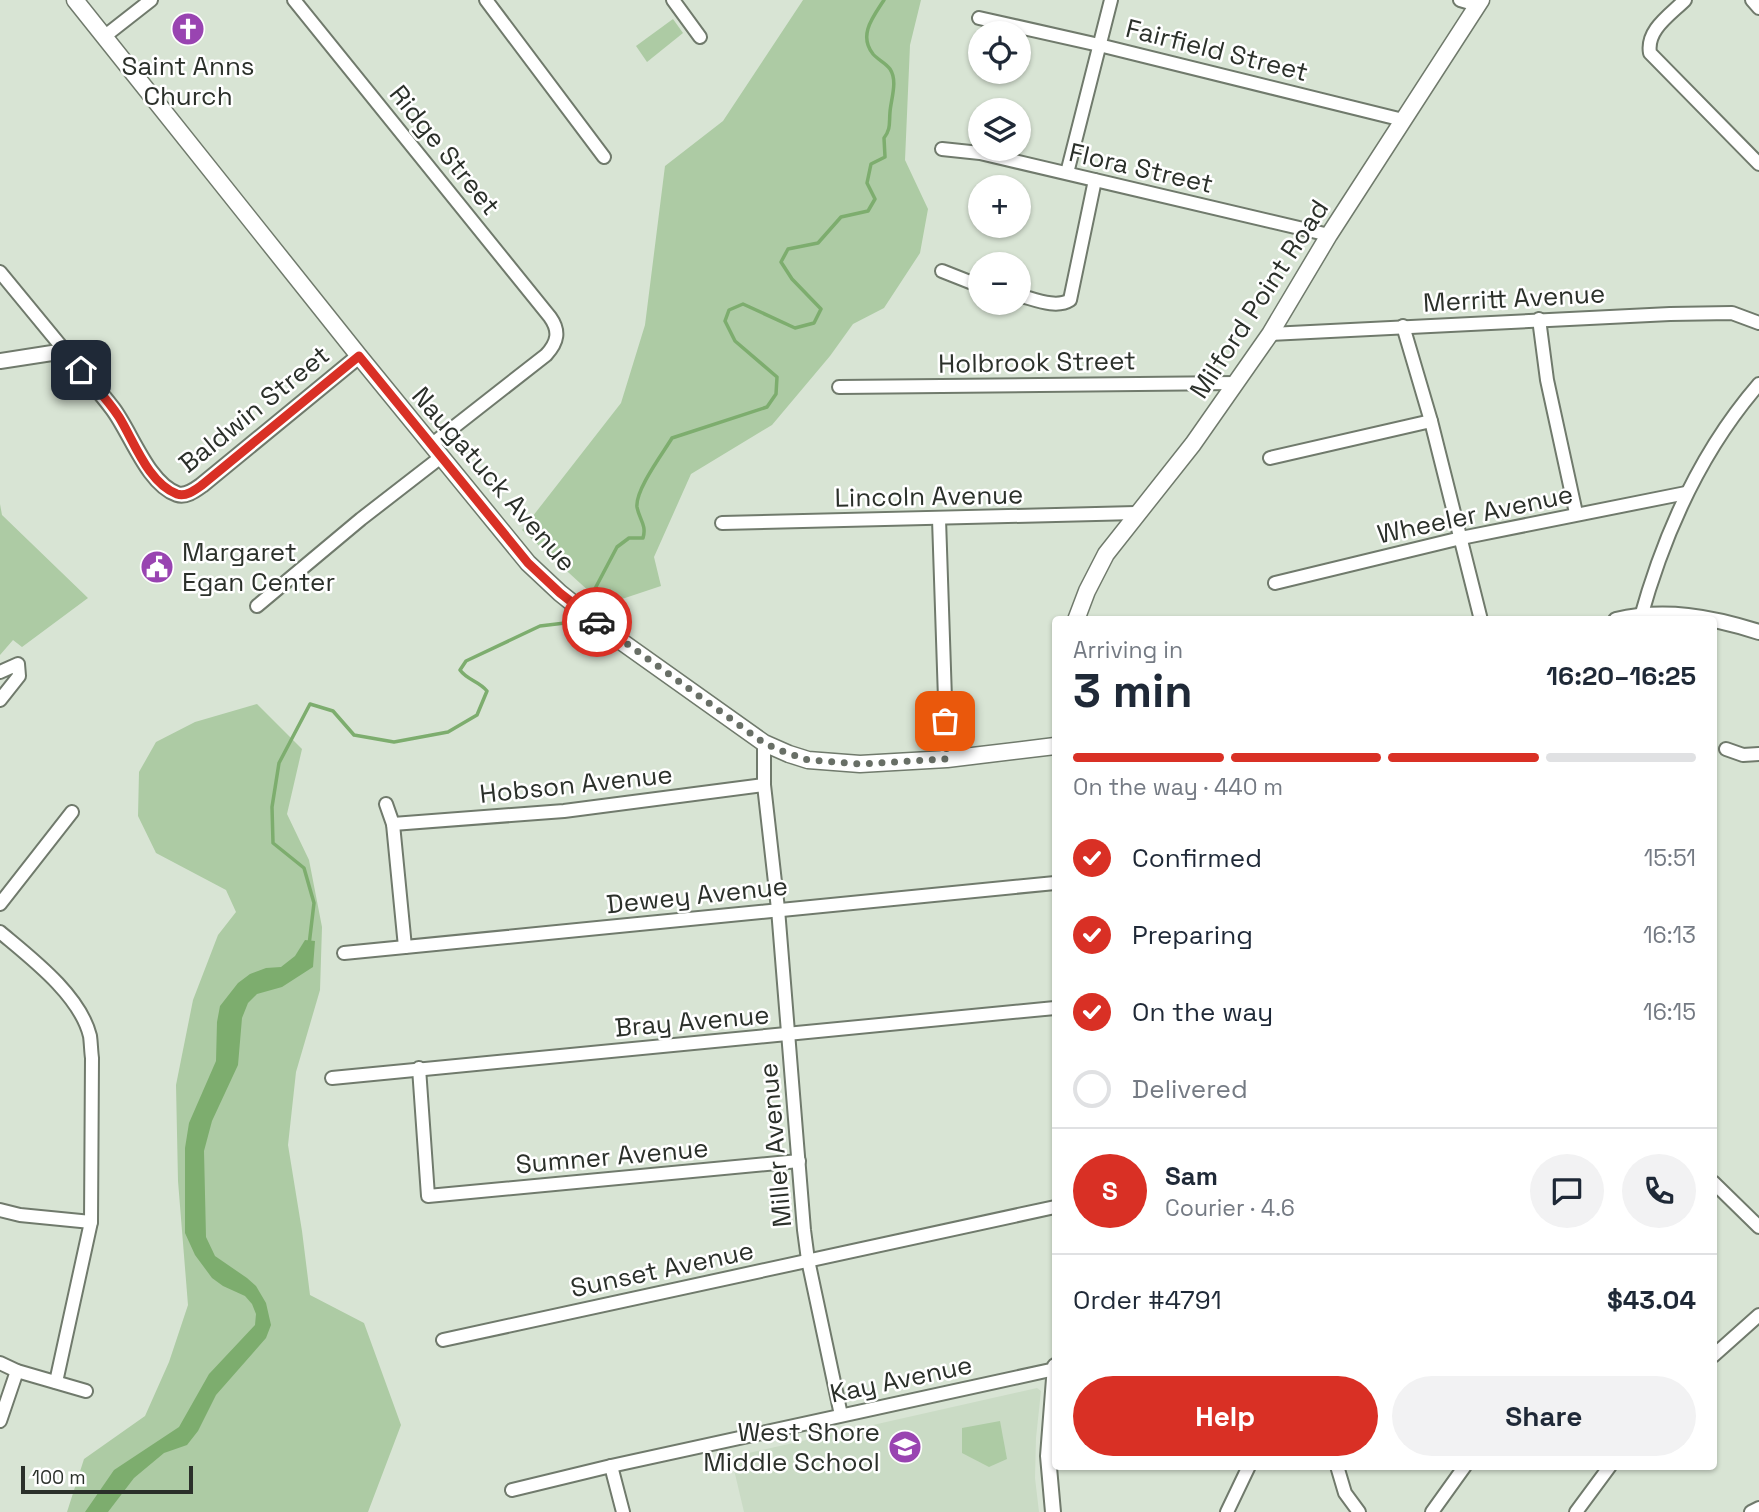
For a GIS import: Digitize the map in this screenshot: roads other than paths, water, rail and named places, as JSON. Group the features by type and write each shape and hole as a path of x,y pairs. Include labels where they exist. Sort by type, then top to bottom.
{"main road":[{"name":"Naugatuck Avenue","path":"75,0 528,563 615,637 764,743 808,760 889,763 1052,746"},
{"name":"Milford Point Road","path":"1078,616 1097,570 1116,538 1193,444 1270,334 1329,235 1479,2"}],"street":[{"path":"104,36 150,0"},
{"name":"Ridge Street","path":"294,0 550,317 557,331 555,344 546,355 436,451"},
{"path":"486,0 604,158"},
{"path":"673,0 700,37"},
{"path":"1067,173 1111,0"},
{"path":"1460,0 1479,2"},
{"path":"1685,0 1654,30 1648,42 1650,53 1759,164"},
{"path":"1752,0 1759,8"},
{"name":"Fairfield Street","path":"979,18 1099,44 1403,120"},
{"name":"Flora Street","path":"942,149 980,153 1329,235"},
{"path":"1031,298 1055,304 1064,304 1070,300 1095,180"},
{"path":"942,271 968,281"},
{"path":"0,272 65,351"},
{"name":"Merritt Avenue","path":"1270,334 1539,319 1732,313 1759,323"},
{"path":"1539,319 1547,380 1576,513"},
{"path":"1403,326 1431,421 1480,616"},
{"path":"0,361 65,351"},
{"name":"Baldwin Street","path":"65,351 113,409 161,483 177,494 188,494 202,485 359,356"},
{"name":"Holbrook Street","path":"839,387 1236,383"},
{"path":"1641,616 1660,556 1686,493 1730,420 1759,384"},
{"path":"1270,458 1431,421"},
{"path":"257,606 436,451"},
{"name":"Wheeler Avenue","path":"1275,583 1461,538 1686,493"},
{"name":"Lincoln Avenue","path":"722,523 1136,513"},
{"path":"939,519 947,759"},
{"path":"1717,620 1759,632"},
{"path":"0,672 18,664 19,676 0,700"},
{"name":"Miller Avenue","path":"764,743 764,785 778,909 808,1261 841,1415"},
{"path":"1726,749 1743,755 1759,754"},
{"name":"Hobson Avenue","path":"393,824 564,811 764,785"},
{"path":"386,804 393,824 405,947"},
{"path":"0,904 72,812"},
{"name":"Dewey Avenue","path":"344,953 1052,883"},
{"path":"0,932 68,996 83,1018 90,1036 91,1222 56,1382"},
{"name":"Bray Avenue","path":"332,1078 1052,1008"},
{"name":"Sumner Avenue","path":"419,1068 428,1196 799,1161"},
{"path":"1717,1186 1759,1227"},
{"name":"Sunset Avenue","path":"443,1340 1052,1208"},
{"path":"1748,1218 1759,1208"},
{"path":"0,1210 20,1215 91,1222"},
{"path":"1717,1352 1759,1315"},
{"path":"0,1363 86,1391"},
{"name":"Kay Avenue","path":"512,1490 1052,1369"},
{"path":"0,1421 18,1371"},
{"path":"1052,1406 1048,1456 1053,1512"},
{"path":"611,1466 623,1512"},
{"path":"1227,1512 1248,1470"},
{"path":"1338,1470 1345,1493 1359,1512"},
{"path":"1432,1512 1462,1470"},
{"path":"1576,1512 1607,1470"},
{"path":"1751,1512 1759,1508"}],"waterway":[{"path":"589,600 617,547 629,538 643,538 644,529 637,507 640,491 672,438 767,407 776,394 777,377 735,341 725,321 729,310 743,304 795,328 814,323 821,309 792,279 781,262 788,249 818,243 841,217 868,211 875,199 867,183 871,164 885,157 884,138 888,132 894,79 890,69 869,47 867,33 884,0"},
{"path":"309,945 314,903 304,868 273,843 272,807 279,763 310,704 333,711 354,735 394,742 448,732 477,715 487,691 460,670 466,661 540,626 573,622"}],"place":[{"name":"Saint Anns Church","path":"188,29"},
{"name":"Margaret Egan Center","path":"157,567"},
{"name":"West Shore Middle School","path":"905,1447"}]}
